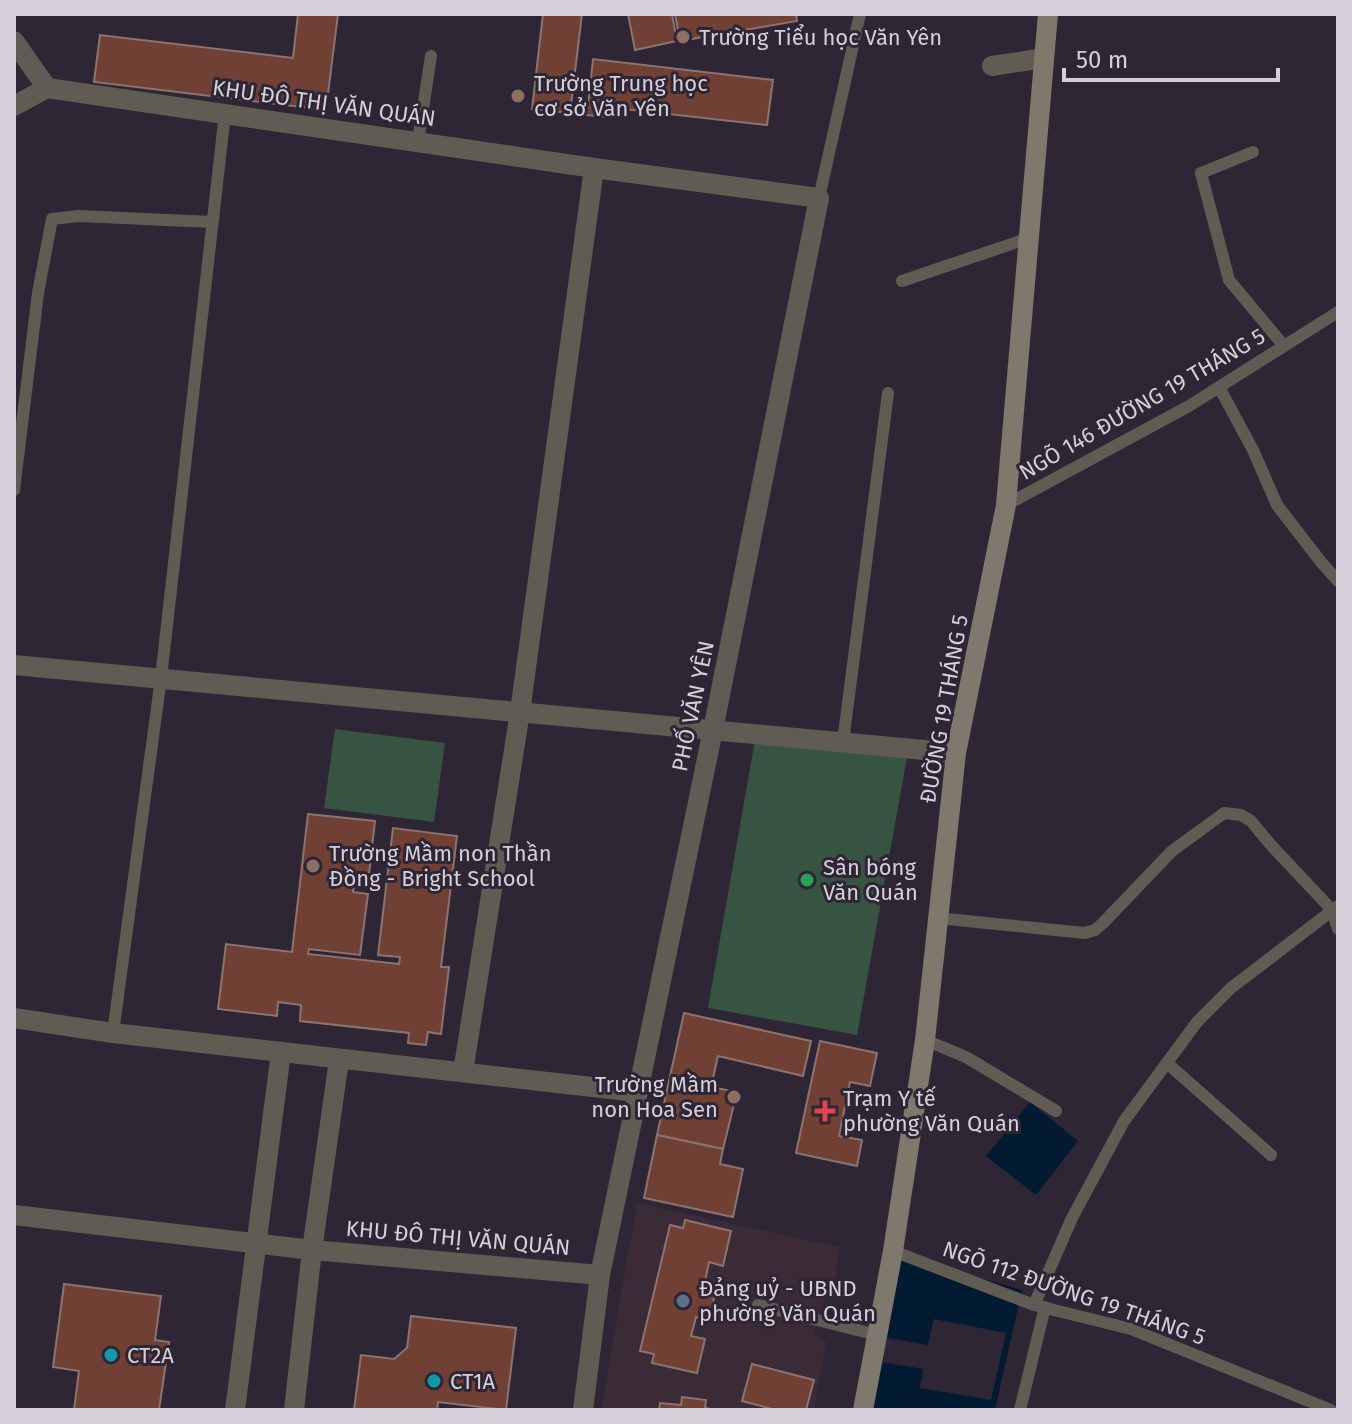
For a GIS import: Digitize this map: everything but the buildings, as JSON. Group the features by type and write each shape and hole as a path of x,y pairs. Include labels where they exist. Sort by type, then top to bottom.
{"street":[{"name":"ĐƯỜNG 19 THÁNG 5","path":"863,1410 893,1251 925,1040 956,753 1006,505 1048,14"},
{"path":"14,41 47,88 14,106"},
{"path":"992,66 1044,58"},
{"name":"KHU ĐÔ THỊ VĂN QUÁN","path":"47,88 819,198"},
{"path":"463,1072 520,712 594,168"},
{"name":"PHỐ VĂN YÊN","path":"583,1410 600,1275 819,198"},
{"path":"14,665 956,753"},
{"path":"14,1018 339,1060 637,1092"},
{"path":"235,1410 281,1052"},
{"name":"KHU ĐÔ THỊ VĂN QUÁN","path":"294,1410 312,1250 339,1060"},
{"name":"KHU ĐÔ THỊ VĂN QUÁN","path":"14,1215 312,1250 600,1275"}],"lane":[{"name":"PHỐ VĂN YÊN","path":"819,198 860,14"},
{"path":"418,141 431,56"},
{"path":"113,1033 161,678 225,113"},
{"path":"1253,152 1201,173 1229,280 1284,346"},
{"path":"14,490 38,293 52,219 79,216 212,222"},
{"path":"902,281 1029,238"},
{"name":"NGÕ 146 ĐƯỜNG 19 THÁNG 5","path":"1006,505 1189,406 1338,312"},
{"path":"1219,387 1253,450 1277,505 1338,581"},
{"path":"843,742 888,393"},
{"path":"938,918 1085,933 1095,930 1172,851 1224,813 1232,812 1251,821 1335,908 1338,929"},
{"path":"1020,1410 1040,1306 1072,1218 1124,1121 1197,1022 1231,988 1335,908"},
{"path":"925,1040 966,1057 1056,1111"},
{"path":"1167,1063 1271,1155"},
{"name":"NGÕ 112 ĐƯỜNG 19 THÁNG 5","path":"893,1251 1040,1306 1131,1329 1331,1410"},
{"path":"758,1305 877,1335"}],"shaded area":[{"path":"637,1203 839,1247 834,1291 825,1295 814,1333 826,1342 814,1410 601,1410"}],"green space":[{"path":"335,729 445,743 434,822 324,808"},
{"name":"Sân bóng Văn Quán","path":"756,734 908,752 857,1035 708,1008"}],"water":[{"path":"1030,1102 1078,1141 1036,1195 986,1156"},
{"path":"902,1256 1022,1290 995,1410 872,1410 882,1362 923,1369 920,1388 991,1400 1006,1333 934,1319 928,1345 887,1338"}],"place":[{"name":"Trường Tiểu học Văn Yên","path":"683,37"},
{"name":"Trường Trung học cơ sở Văn Yên","path":"518,96"},
{"name":"Trường Mầm non Thần Đồng - Bright School","path":"313,866"},
{"name":"Sân bóng Văn Quán","path":"807,880"},
{"name":"Trường Mầm non Hoa Sen","path":"734,1097"},
{"name":"Trạm Y tế phường Văn Quán","path":"825,1111"},
{"name":"Đảng uỷ - UBND phường Văn Quán","path":"683,1301"},
{"name":"CT2A","path":"111,1355"},
{"name":"CT1A","path":"434,1381"}]}
